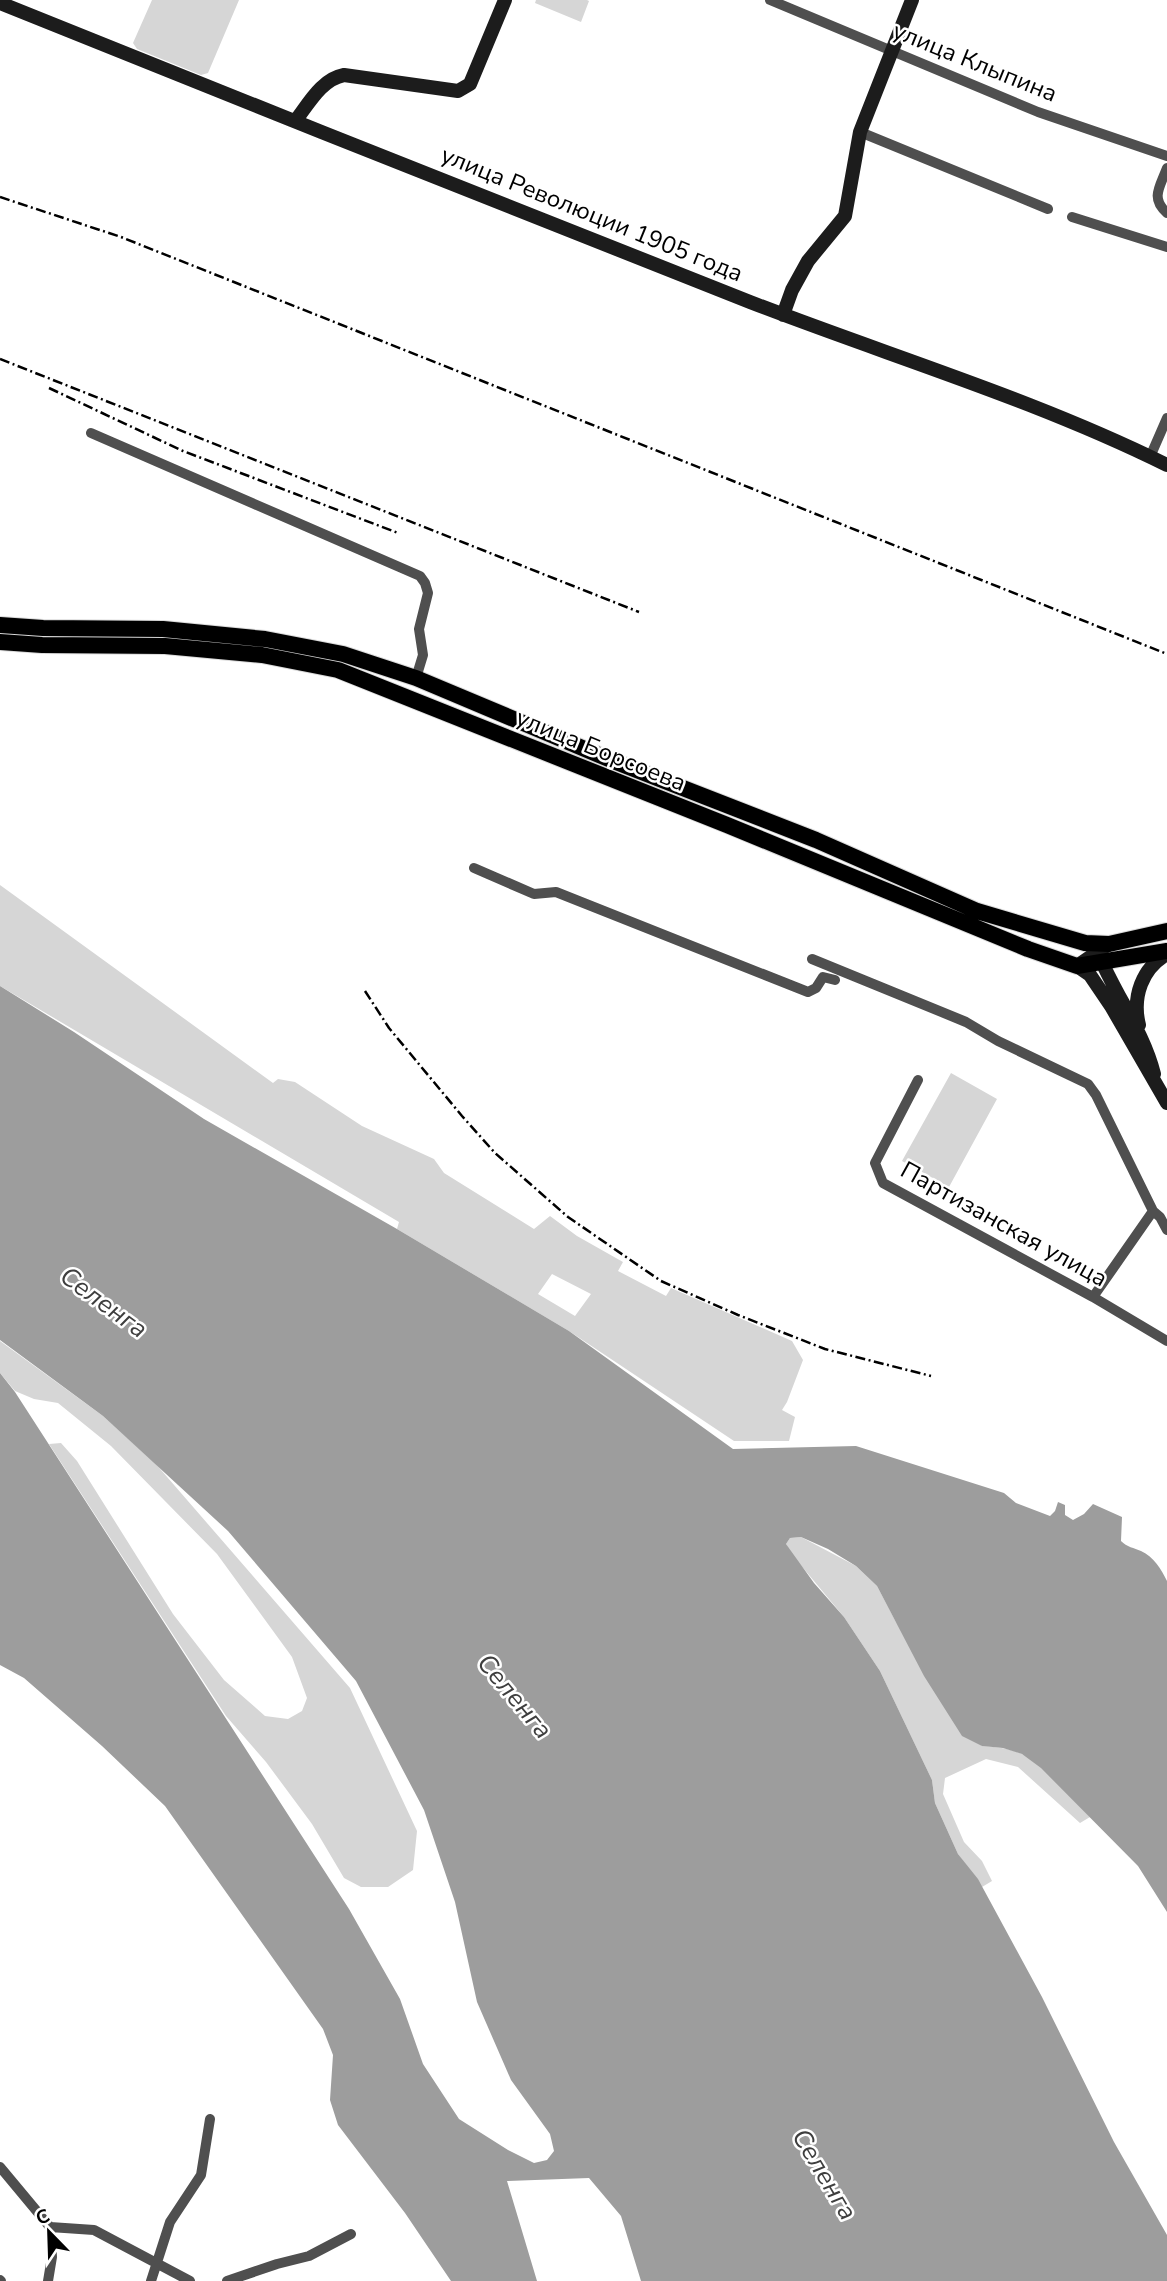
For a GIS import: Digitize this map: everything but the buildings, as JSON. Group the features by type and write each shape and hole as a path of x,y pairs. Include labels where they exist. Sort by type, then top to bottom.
{"main road":[{"path":"296,120 327,82 344,75 458,91 464,89 470,84 505,0"},
{"path":"783,315 792,290 808,261 845,216 860,132 912,0"},
{"name":"улица Революции 1905 года","path":"0,3 783,315 1087,427 1167,465"},
{"name":"улица Борсоева","path":"0,625 163,629 265,639 343,654 416,678 611,760 816,840 974,919 1001,940 1077,966 1097,959 1167,952"},
{"name":"улица Борсоева","path":"0,642 165,646 262,655 338,670 974,919 1085,943 1109,944 1167,931"},
{"path":"409,697 416,678"},
{"path":"1060,937 1097,959 1144,1043 1167,1103"},
{"path":"1097,959 1109,944"},
{"path":"1144,1043 1136,998 1150,967 1167,952"},
{"path":"1077,966 1090,975 1140,1059 1162,1085"}],"street":[{"name":"улица Клыпина","path":"770,0 1038,112 1166,156"},
{"path":"860,132 1048,209"},
{"path":"1167,168 1157,195 1158,205 1167,213"},
{"path":"1072,217 1167,247"},
{"path":"1150,457 1167,418"},
{"path":"91,433 420,576 428,593 419,629 423,655 416,678"},
{"path":"474,868 534,894 556,892 808,992 816,988 823,977 835,980"},
{"path":"812,959 966,1022 998,1041 1087,1084 1096,1095 1153,1211 1167,1230"},
{"name":"Партизанская улица","path":"918,1080 875,1163 883,1183 1093,1297 1167,1341"},
{"path":"1093,1297 1153,1211"},
{"path":"151,2281 170,2222 201,2175 210,2119"},
{"path":"0,2167 50,2227 51,2257 48,2281"},
{"path":"50,2227 94,2230 190,2281"},
{"path":"227,2281 309,2256 351,2234"}],"shaded area":[{"path":"152,0 239,0 208,73 201,75 137,49 133,43"},
{"path":"536,0 589,1 581,22 535,3"},
{"path":"0,885 273,1083 278,1079 295,1082 362,1126 434,1159 444,1173 534,1229 550,1216 577,1236 623,1262 618,1271 666,1296 671,1288 792,1341 803,1360 782,1410 795,1417 789,1441 734,1441 569,1331 397,1229 399,1222 0,986","holes":["552,1274 591,1294 575,1316 538,1294"]},
{"path":"951,1073 997,1099 949,1187 902,1161"},
{"path":"0,1341 103,1416 155,1463 350,1688 417,1831 413,1870 388,1887 361,1887 344,1878 312,1824 266,1762 226,1716 49,1444 61,1443 77,1461 173,1614 224,1680 265,1716 288,1719 302,1711 307,1698 292,1657 217,1554 111,1446 58,1403 34,1399 15,1391 0,1373"},
{"path":"801,1537 856,1566 877,1586 896,1622 982,1746 1010,1750 1029,1758 1057,1782 1090,1817 1080,1823 1018,1767 986,1759 945,1778 943,1794 964,1842 982,1861 992,1881 982,1887 958,1854 935,1803 932,1780 880,1671 844,1617 789,1551 786,1544 790,1538"}],"water":[{"name":"Селенга","path":"0,986 204,1119 569,1331 733,1449 856,1446 1004,1493 1016,1503 1050,1516 1058,1502 1065,1505 1065,1515 1073,1520 1084,1514 1093,1504 1122,1517 1121,1541 1150,1557 1167,1581 1167,1912 1138,1866 1041,1768 1022,1754 1003,1748 982,1746 962,1736 924,1676 877,1586 856,1566 828,1549 801,1537 790,1538 786,1544 814,1583 844,1617 880,1671 932,1780 935,1803 958,1854 978,1879 1042,1997 1114,2142 1167,2235 1167,2281 641,2281 621,2216 589,2178 507,2181 537,2281 451,2281 405,2213 338,2125 330,2100 333,2055 323,2029 165,1806 24,1678 0,1665 0,1373 15,1392 349,1909 400,1999 423,2064 459,2119 534,2163 547,2160 554,2151 550,2134 511,2080 477,2002 455,1902 424,1810 356,1681 228,1531 103,1416 0,1340"}],"railway":[{"path":"0,197 121,237 1167,654"},
{"path":"0,359 639,612"},
{"path":"49,388 183,451 398,533"},
{"path":"365,991 389,1028 495,1153 568,1217 661,1281 825,1349 931,1376"}]}
